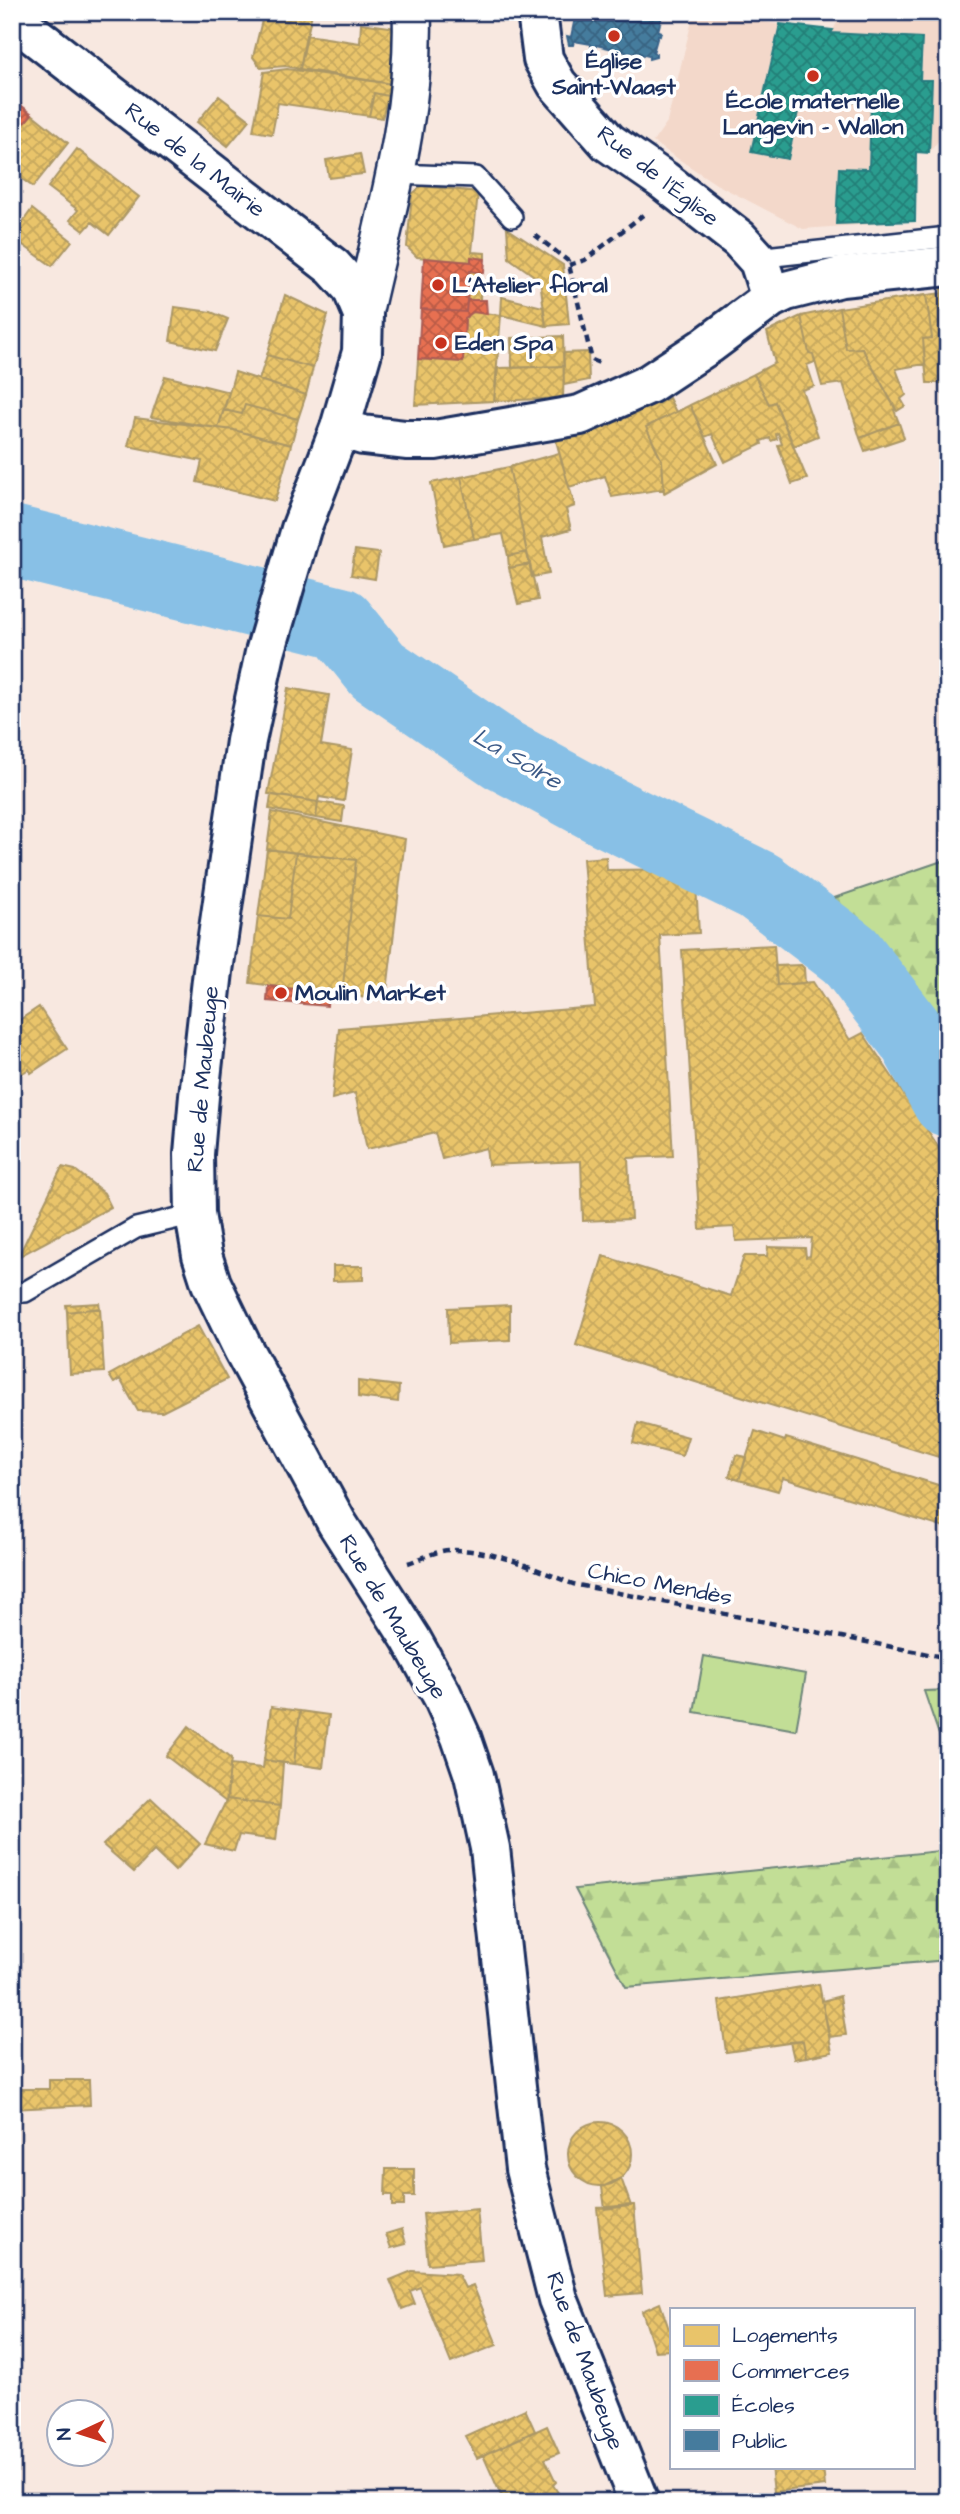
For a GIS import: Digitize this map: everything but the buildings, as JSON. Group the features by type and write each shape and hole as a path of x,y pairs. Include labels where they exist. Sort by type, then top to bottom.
{"street":[{"path":"363,314 405,122 413,37 412,12"},
{"name":"Rue de l'Église","path":"537,12 544,59 557,84 608,142 739,239 756,258 771,298"},
{"name":"Rue de la Mairie","path":"12,18 334,267 352,288 363,314"},
{"path":"340,428 363,435 405,440 436,440 580,415 649,384 786,290 841,277 948,266"},
{"name":"Rue de Maubeuge","path":"363,314 362,352 340,428 301,528 265,653 246,741 213,971 199,1096 194,1154 195,1214 202,1255 225,1312 289,1438 337,1523 442,1695 461,1737 474,1775 490,1848 525,2169 558,2300 639,2502"}],"lane":[{"path":"391,187 476,177 512,217"},
{"path":"756,258 948,237"},
{"path":"12,1292 25,1292 136,1228 195,1214"}],"path":[{"path":"569,265 585,260 675,190"},
{"path":"512,217 568,261 592,360 649,384"},
{"name":"Chico Mendès","path":"371,1576 449,1550 475,1553 518,1563 573,1584 948,1658"}],"shaded area":[{"name":"École maternelle Langevin - Wallon","path":"694,12 833,30 843,12 948,12 948,128 929,153 916,152 915,221 803,229 716,184 653,142 667,122"}],"green space":[{"path":"948,859 948,1136 834,970 764,922"},
{"path":"704,1656 806,1674 796,1730 694,1712"},
{"path":"948,1690 948,1761 924,1691"},
{"path":"948,1850 948,1960 626,1987 575,1889"}],"waterway":[{"name":"La Solre","path":"12,541 340,623 378,670 503,755 608,812 759,886 850,955 914,1039 948,1101"}],"place":[{"name":"Église Saint-Waast","path":"614,36"},
{"name":"École maternelle Langevin - Wallon","path":"813,76"},
{"name":"L'Atelier floral","path":"438,285"},
{"name":"Eden Spa","path":"441,343"},
{"name":"Moulin Market","path":"281,993"}]}
